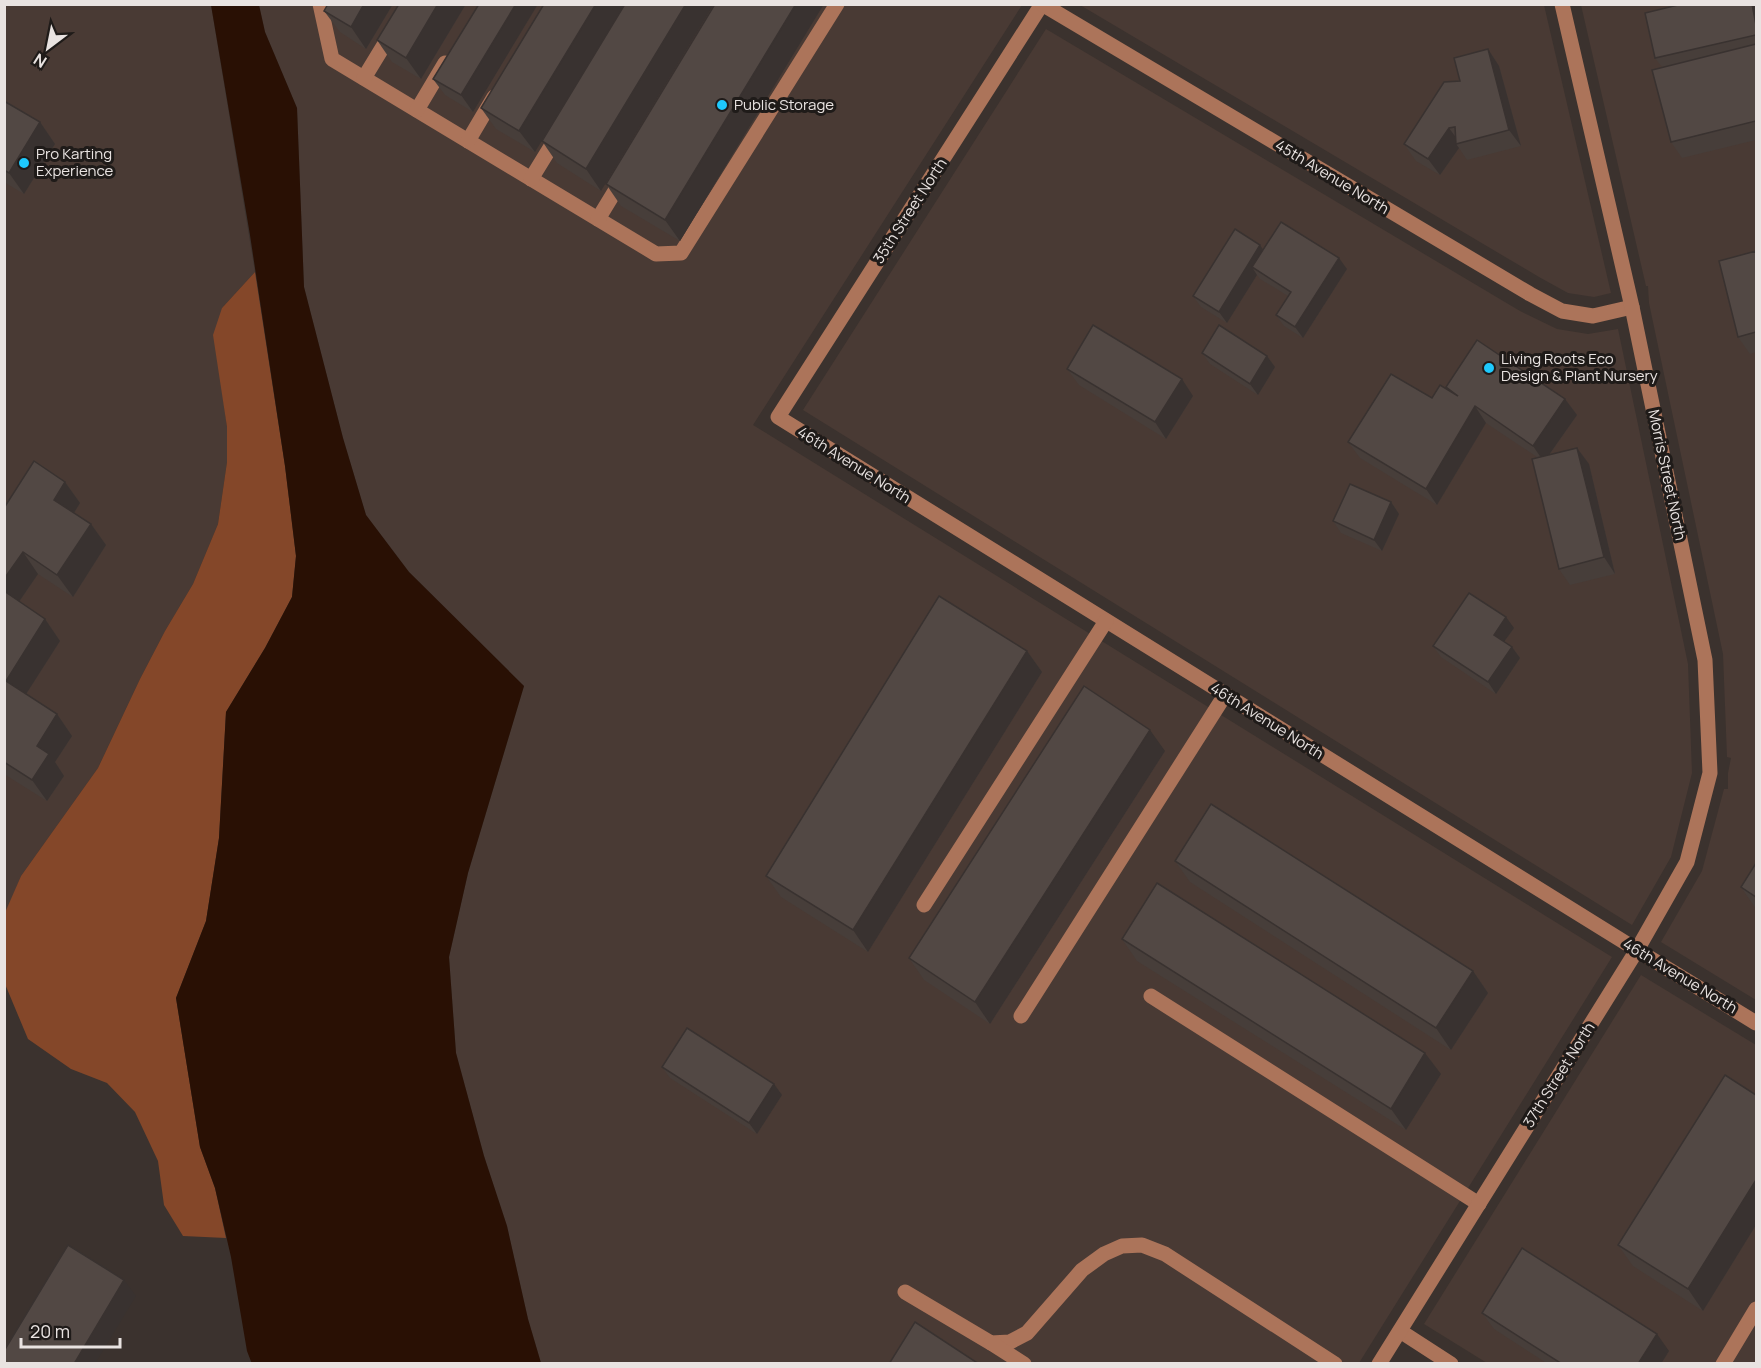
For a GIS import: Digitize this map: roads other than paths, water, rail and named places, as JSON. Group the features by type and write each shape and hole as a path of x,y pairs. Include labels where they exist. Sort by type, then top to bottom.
{"street":[{"path":"320,4 332,59 656,254 681,254 837,4"},
{"path":"364,78 408,4"},
{"name":"45th Avenue North","path":"1042,4 1509,282 1562,311 1593,315 1632,307"},
{"name":"35th Street North","path":"778,417 1042,4"},
{"name":"Morris Street North","path":"1562,4 1632,307 1705,660 1710,773"},
{"path":"417,110 451,52"},
{"path":"468,141 504,82"},
{"path":"531,179 567,121"},
{"path":"598,219 629,168"},
{"name":"46th Avenue North","path":"778,417 1756,1023"},
{"path":"924,905 1106,621"},
{"path":"1021,1016 1225,695"},
{"name":"37th Street North","path":"1379,1364 1636,950 1687,862 1710,773"},
{"path":"1151,996 1479,1204"},
{"path":"991,1343 1010,1342 1028,1333 1082,1270 1104,1254 1122,1246 1142,1245 1165,1254 1335,1364"},
{"path":"904,1292 1024,1364"},
{"path":"1723,1364 1756,1309"},
{"path":"1400,1331 1451,1364"}],"place":[{"name":"Public Storage","path":"722,105"},
{"name":"Pro Karting Experience","path":"24,163"},
{"name":"Living Roots Eco Design & Plant Nursery","path":"1489,368"}]}
